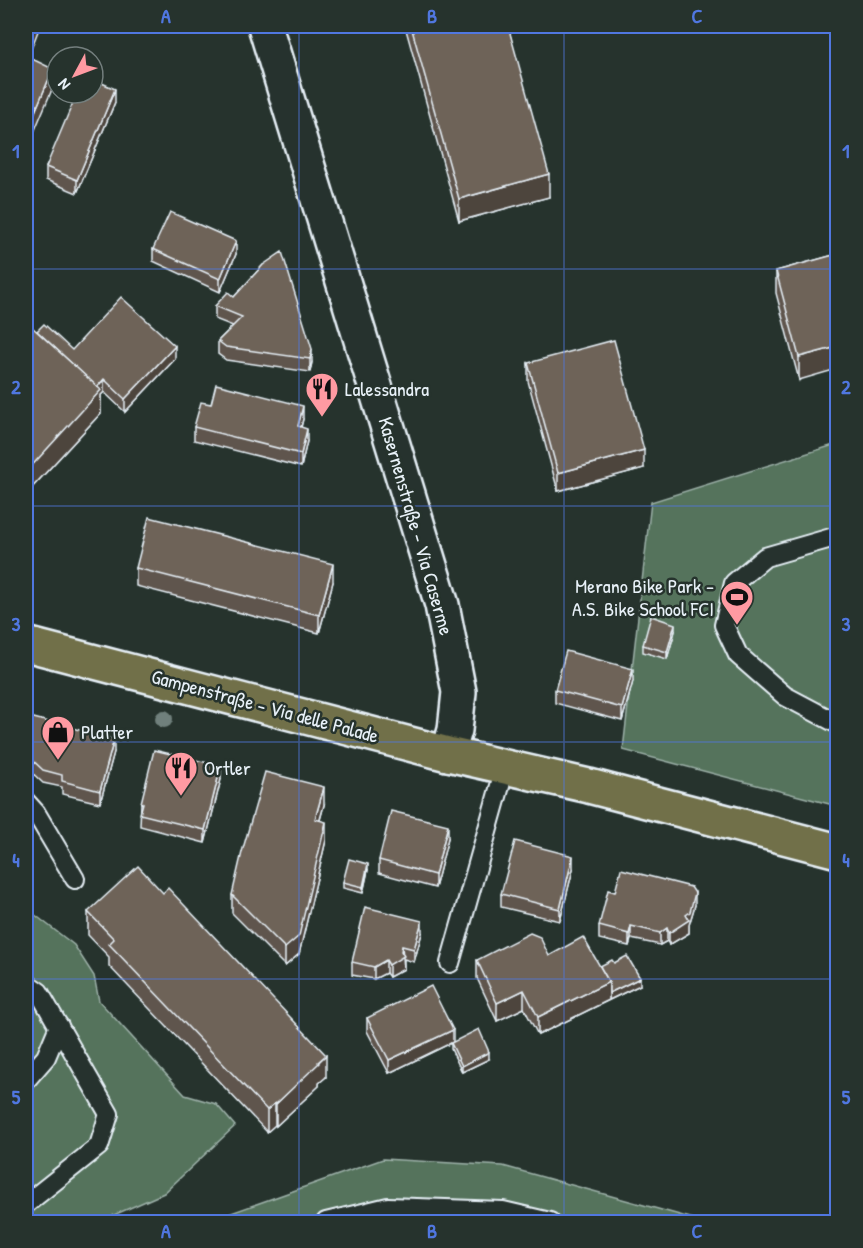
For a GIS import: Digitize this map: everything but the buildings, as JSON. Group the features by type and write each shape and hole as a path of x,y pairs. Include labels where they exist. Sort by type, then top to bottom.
{"main road":[{"name":"Gampenstraße - Via delle Palade","path":"26,644 447,754 589,786 837,851"}],"street":[{"name":"Kasernenstraße - Via Caserme","path":"265,26 442,605 459,692 455,730 447,754"}],"lane":[{"path":"837,536 765,557 734,584 724,626 738,656 785,696 837,724"},
{"path":"450,963 505,768"},
{"path":"26,802 36,813 75,879"},
{"path":"26,983 39,992 109,1114 99,1146 26,1204"},
{"path":"26,1080 46,1057 59,1026"},
{"path":"326,1222 388,1207 503,1211 550,1222"}],"green space":[{"name":"Merano Bike Park - A.S. Bike School FCI","path":"837,444 837,806 623,750 651,502"},
{"path":"26,908 74,945 94,976 99,1001 185,1095 216,1104 235,1126 164,1193 98,1222 26,1222"},
{"path":"383,1159 503,1166 705,1222 206,1222"}],"place":[{"name":"Lalessandra","path":"322,418"},
{"name":"Merano Bike Park - A.S. Bike School FCI","path":"737,626"},
{"name":"Platter","path":"58,761"},
{"name":"Ortler","path":"181,797"}]}
